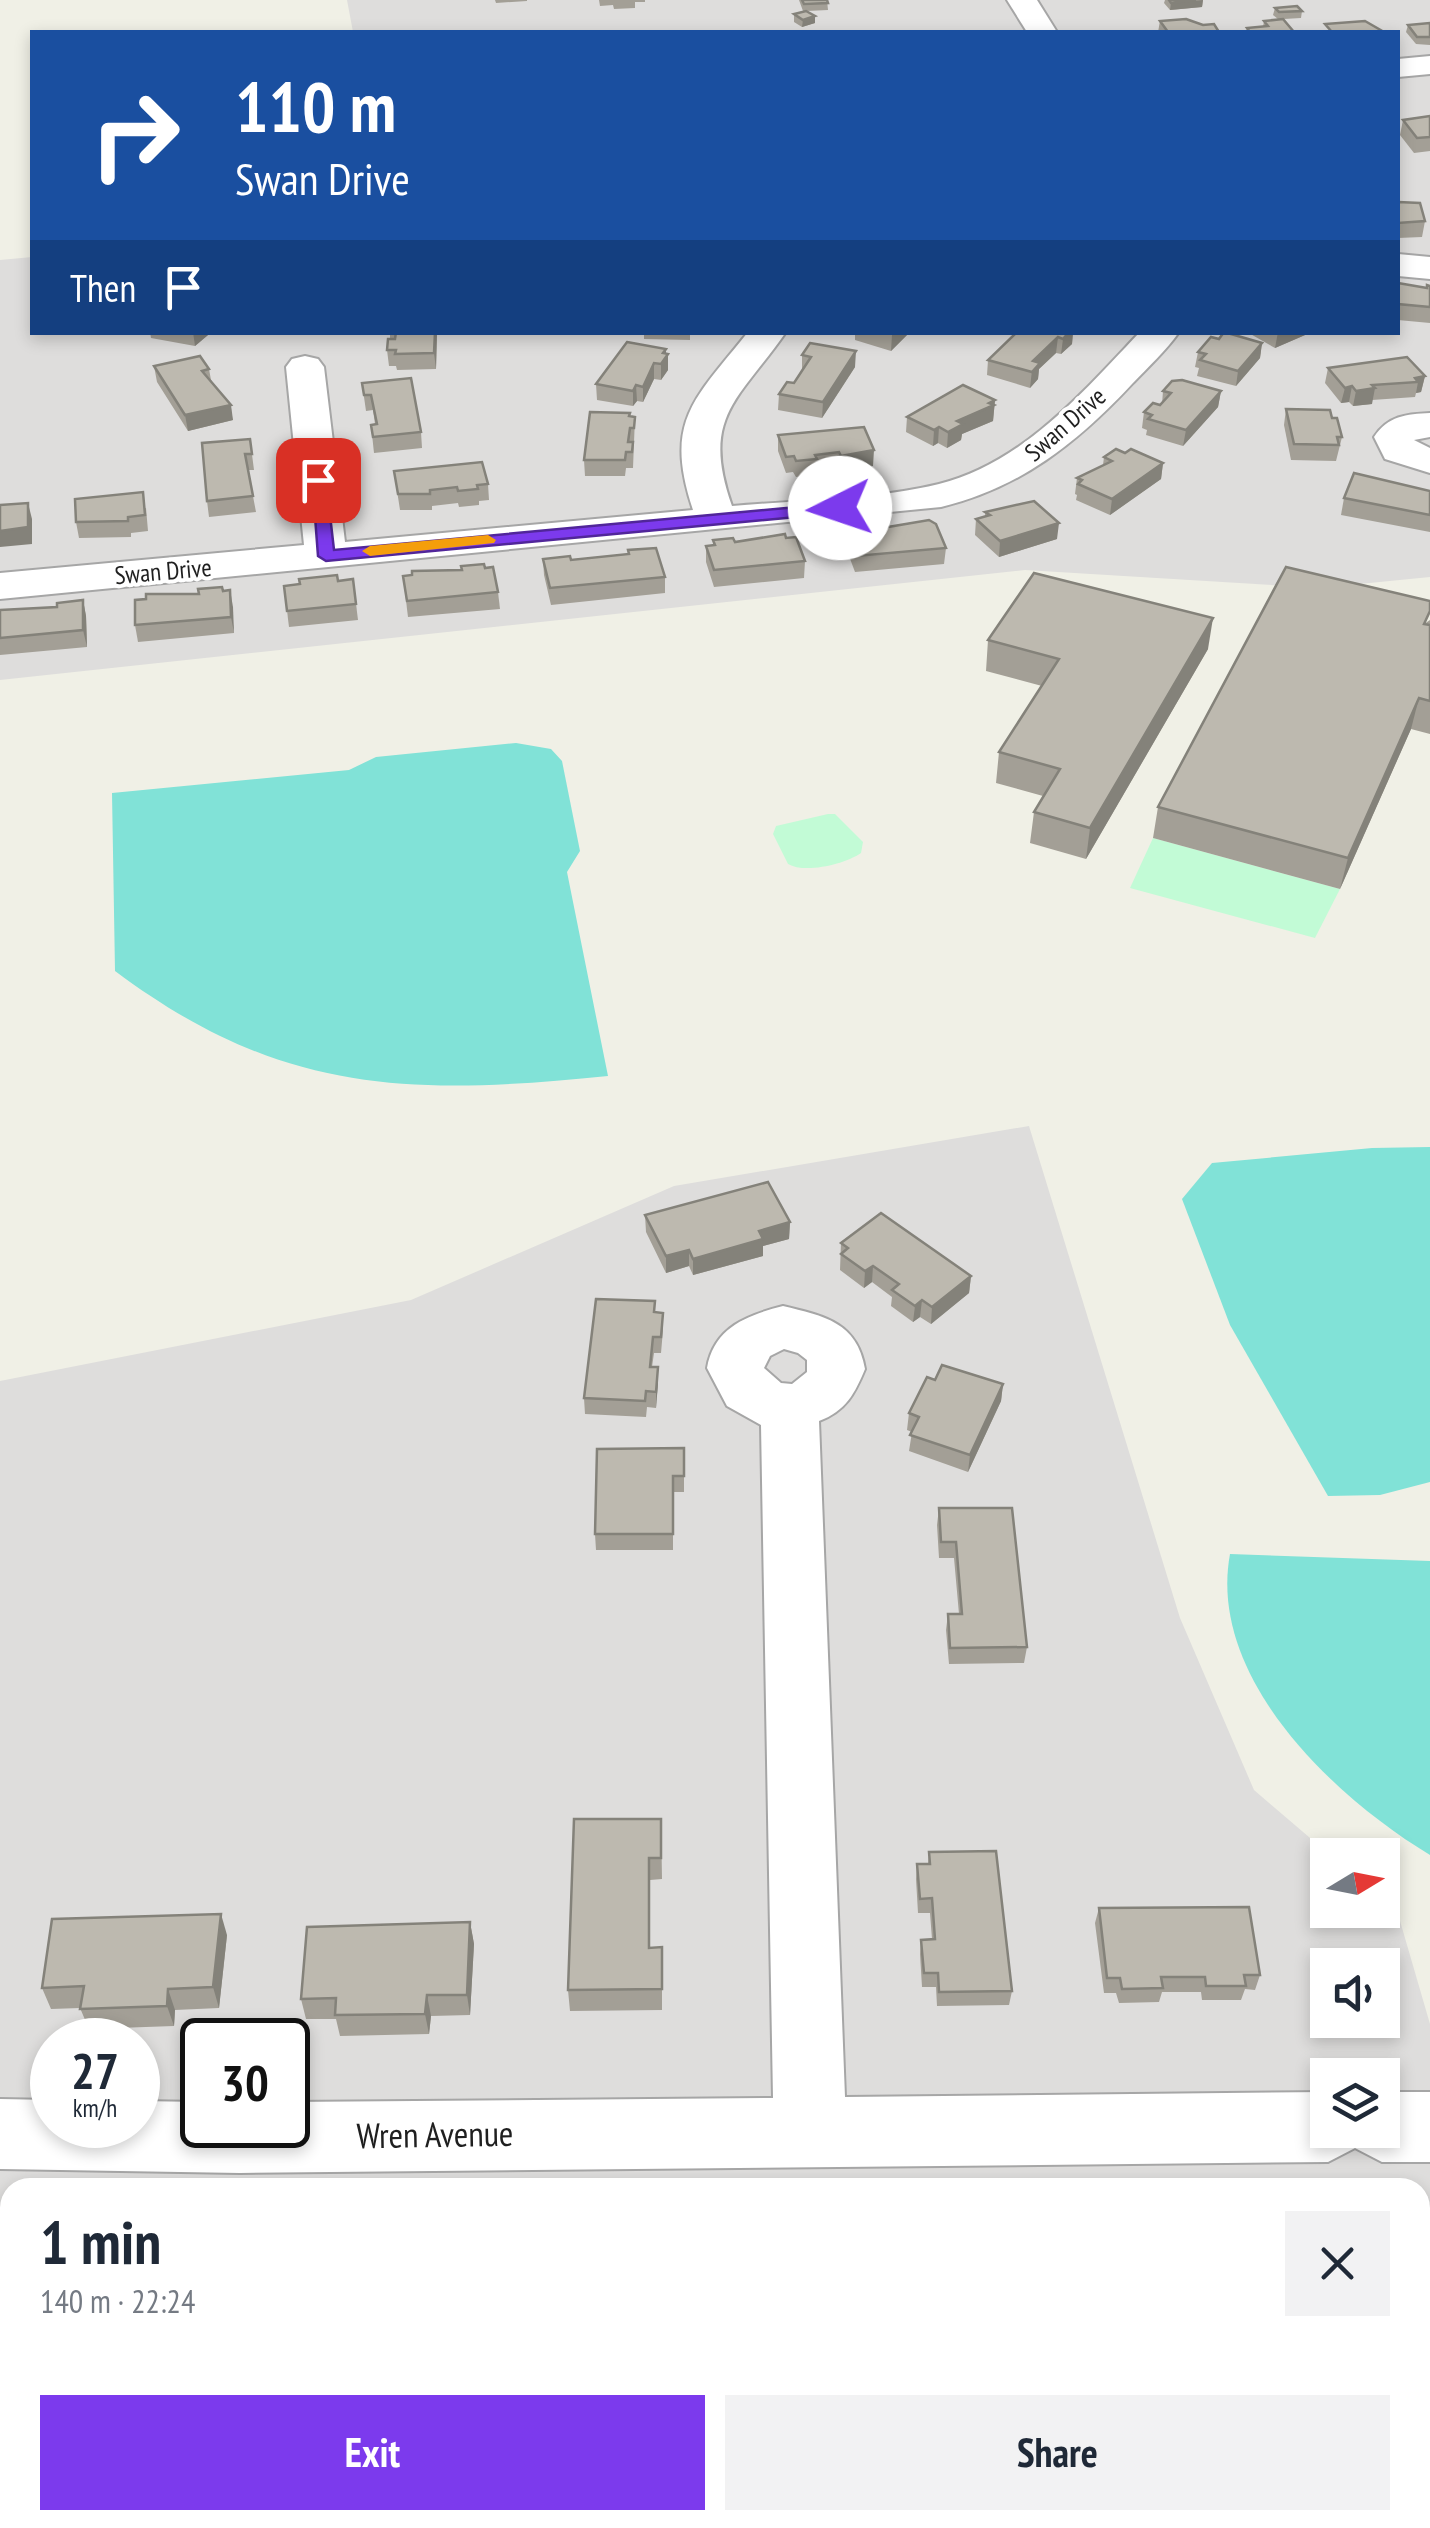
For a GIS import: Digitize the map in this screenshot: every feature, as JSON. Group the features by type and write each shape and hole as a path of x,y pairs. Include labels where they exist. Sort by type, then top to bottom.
{"street":[{"path":"1022,0 1041,30"},
{"path":"1400,68 1430,66"},
{"path":"1400,265 1430,268"},
{"path":"716,517 698,461 699,444 708,412 766,335"},
{"name":"Swan Drive","path":"0,586 909,500 955,492 1000,475 1063,433 1158,335"},
{"path":"302,348 326,556"},
{"path":"1430,425 1408,426 1393,436 1399,451 1430,461"},
{"path":"790,1406 810,2130"},
{"path":"1400,2127 1430,2126"},
{"name":"Wren Avenue","path":"0,2134 240,2138 1310,2127"}],"shaded area":[{"path":"347,0 1430,0 1430,577 1319,588 1025,570 0,680 0,260 30,257 30,335 1400,335 1400,30 353,30"},
{"path":"516,743 551,749 562,761 580,851 567,872 608,1076 471,1085 350,1078 292,1064 234,1043 176,1012 115,971 112,793 349,770 376,757"},
{"path":"1029,1126 1180,1618 1254,1790 1310,1838 1310,1928 1400,1928 1400,1921 1430,2024 1430,2178 0,2178 0,1381 411,1300 674,1186"},
{"path":"1430,1147 1430,1482 1380,1495 1328,1496 1230,1325 1182,1199 1212,1163 1372,1148"},
{"path":"1230,1554 1430,1561 1430,1855 1355,1801 1285,1729 1258,1688 1238,1645 1228,1600"}],"green space":[{"path":"835,814 863,842 861,853 825,866 804,868 788,864 773,834 776,826"},
{"path":"1153,838 1340,889 1315,938 1130,888"}],"building":[{"path":"802,0 827,0 828,3 804,4"},
{"path":"1297,6 1302,11 1279,12 1275,8"},
{"path":"806,11 815,16 803,20 794,14"},
{"path":"1186,19 1214,24 1218,30 1167,30 1160,21"},
{"path":"1283,19 1292,30 1247,28 1268,26 1264,21"},
{"path":"1365,21 1381,30 1330,30 1325,24"},
{"path":"1430,23 1430,37 1417,37 1408,25"},
{"path":"1430,116 1430,137 1417,138 1403,120"},
{"path":"1400,202 1420,203 1425,221 1400,223"},
{"path":"1400,283 1430,286 1430,307 1400,304"},
{"path":"396,335 435,335 434,353 395,354 396,350 387,350 388,339 395,339"},
{"path":"1014,335 1066,335 1063,339 1058,337 1033,361 1040,363 1032,372 988,360"},
{"path":"1222,335 1234,335 1262,343 1238,371 1200,360 1206,354 1198,352 1211,337 1219,339"},
{"path":"627,342 666,349 663,353 668,354 661,364 654,363 643,387 636,385 633,391 596,384"},
{"path":"810,343 856,351 823,402 779,394 787,382 794,383 811,357 802,355"},
{"path":"200,356 209,369 202,371 231,405 185,415 154,366"},
{"path":"1407,357 1425,376 1415,378 1418,382 1372,385 1375,388 1356,391 1352,386 1345,388 1328,368"},
{"path":"411,378 421,432 373,437 371,425 377,424 371,395 364,395 362,383"},
{"path":"1172,381 1221,391 1186,430 1148,419 1152,415 1144,412 1153,403 1160,405 1171,393 1163,391"},
{"path":"963,385 995,400 989,403 994,405 957,421 963,424 948,432 907,417"},
{"path":"1286,409 1330,410 1332,418 1337,418 1342,437 1337,437 1339,445 1294,444"},
{"path":"590,412 630,413 635,417 628,442 633,442 632,452 626,452 625,460 584,460"},
{"path":"864,427 874,450 841,456 839,452 815,455 817,459 796,461 794,456 786,457 778,435"},
{"path":"250,439 252,454 245,454 253,496 207,501 202,443"},
{"path":"1116,449 1125,453 1131,449 1163,463 1112,499 1078,484 1082,480 1077,478 1112,461 1104,457"},
{"path":"482,462 488,484 477,485 478,489 458,491 457,487 430,490 430,494 398,494 394,471"},
{"path":"1354,473 1430,491 1430,515 1344,498"},
{"path":"143,492 145,515 128,517 128,521 76,522 75,499"},
{"path":"1034,501 1059,523 1000,541 976,519 990,515 985,512"},
{"path":"28,503 28,527 0,531 0,505"},
{"path":"929,520 936,524 946,548 856,556 847,532 856,532 854,527 874,525 876,529"},
{"path":"785,534 786,538 796,537 805,561 714,570 706,546 715,545 713,540 733,538 735,542"},
{"path":"656,548 665,577 550,588 543,559 570,556 571,560"},
{"path":"484,564 485,568 493,567 498,592 407,601 403,576 412,575 412,571 462,570 461,566"},
{"path":"1286,567 1430,601 1424,624 1430,625 1430,701 1419,698 1348,858 1158,807"},
{"path":"1034,573 1213,618 1090,828 1034,812 1060,769 999,752 1059,659 988,640"},
{"path":"337,575 338,581 353,579 356,604 287,611 284,586 300,584 299,579"},
{"path":"222,587 223,591 230,590 231,617 135,625 135,600 146,599 146,594 199,594 198,589"},
{"path":"83,600 83,630 0,638 0,610 57,607 57,603"},
{"path":"768,1182 790,1222 759,1231 763,1239 693,1259 689,1250 666,1256 645,1215"},
{"path":"881,1213 971,1276 932,1307 922,1300 915,1306 892,1290 899,1284 873,1266 865,1271 841,1254 848,1248 841,1243"},
{"path":"596,1299 655,1301 654,1312 663,1313 661,1337 653,1337 650,1367 658,1367 656,1392 646,1391 645,1401 584,1398"},
{"path":"942,1365 1003,1384 970,1455 910,1435 919,1417 909,1413 927,1377 935,1380"},
{"path":"684,1448 684,1476 673,1476 673,1534 595,1534 597,1449"},
{"path":"939,1508 1012,1508 1027,1647 950,1648 948,1614 962,1614 956,1542 941,1542"},
{"path":"574,1819 661,1819 661,1858 649,1858 649,1948 662,1947 662,1989 568,1990"},
{"path":"996,1851 1012,1991 939,1992 938,1973 924,1973 921,1940 935,1939 932,1898 920,1899 917,1864 930,1864 929,1852"},
{"path":"1249,1907 1260,1975 1244,1975 1246,1986 1206,1986 1205,1977 1161,1977 1163,1988 1122,1989 1120,1978 1107,1978 1099,1908"},
{"path":"221,1914 213,1987 168,1989 167,2006 80,2009 84,1986 42,1988 52,1919"},
{"path":"470,1922 467,1995 427,1995 425,2014 335,2015 336,1998 301,1999 307,1927"}],"slow traffic":[{"path":"370,551 488,540"}],"route":[{"path":"318,480 326,556 840,508"}]}
